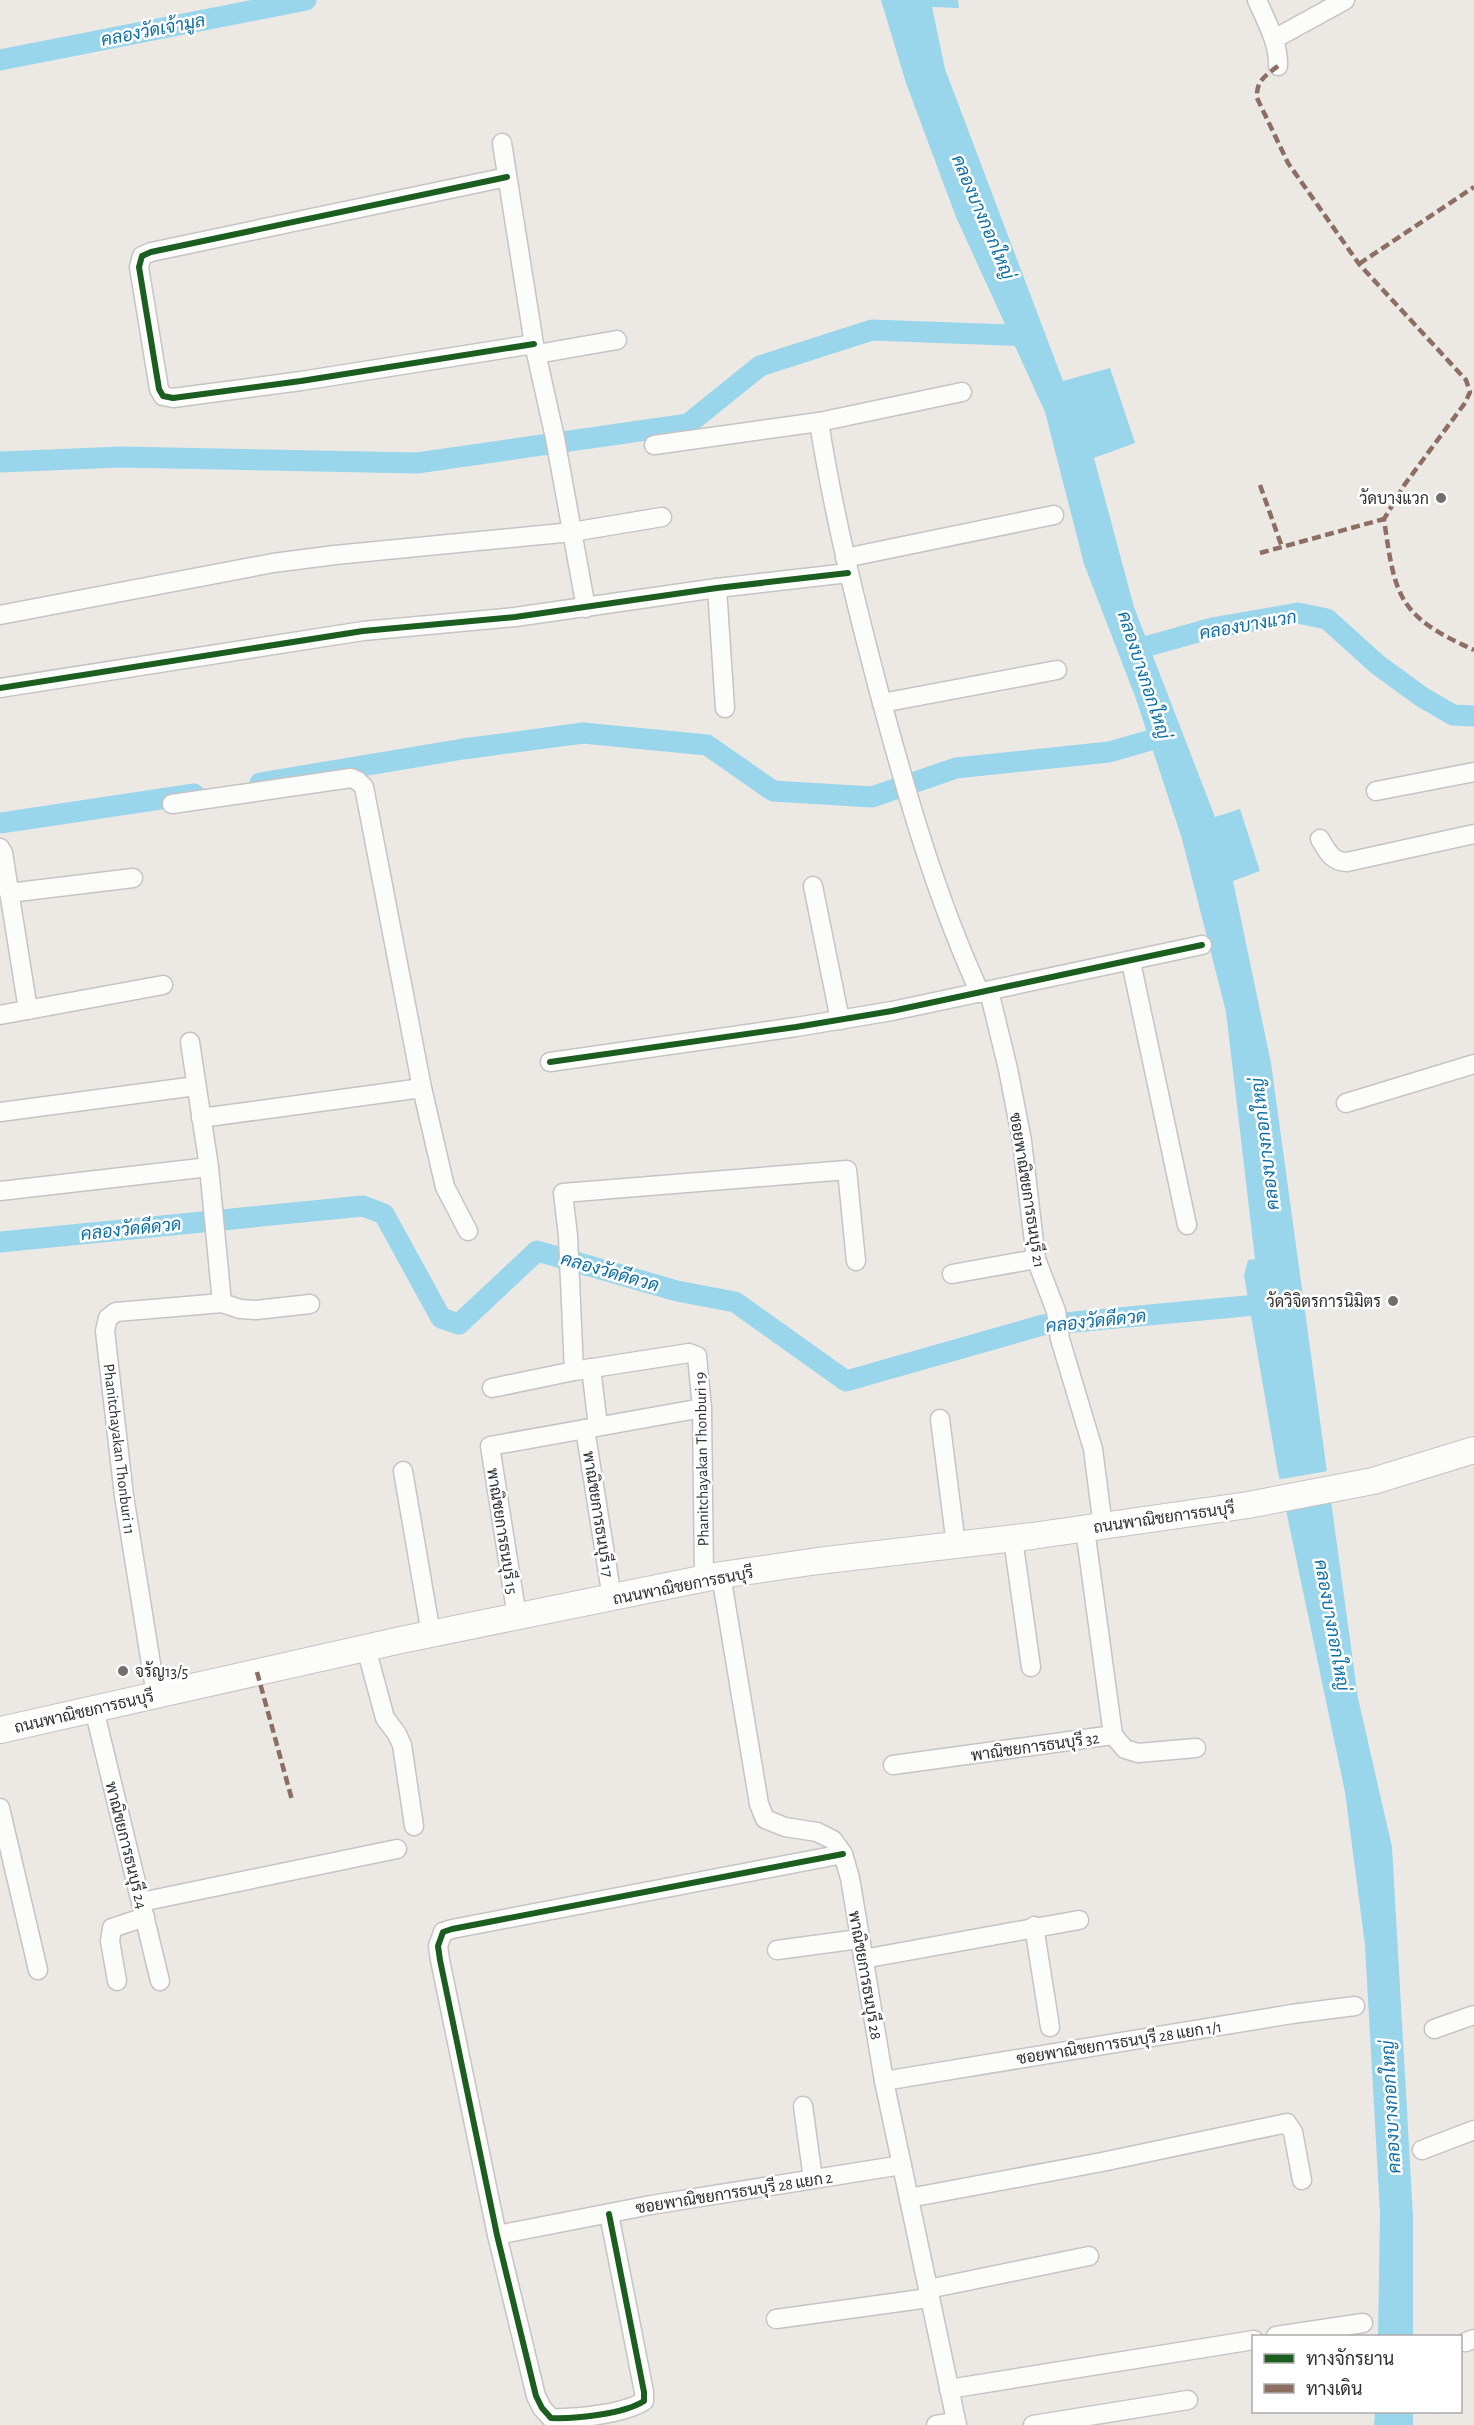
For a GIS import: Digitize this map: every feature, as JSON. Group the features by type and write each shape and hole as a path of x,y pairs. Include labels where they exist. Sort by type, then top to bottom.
{"main road":[{"name":"ถนนพาณิชยการธนบุรี","path":"0,1730 431,1634 712,1577 1013,1539 1248,1505 1373,1480 1474,1450"}],"street":[{"path":"1257,0 1274,39 1278,66"},
{"path":"1274,39 1346,0"},
{"path":"502,143 535,349 556,446 586,608"},
{"path":"507,177 151,252 142,256 139,267 159,389 163,396 173,398 617,340"},
{"path":"654,445 819,422 962,392"},
{"name":"ซอยพาณิชยการธนบุรี 21","path":"819,422 846,566 913,817 961,952 985,992 1008,1069 1022,1141 1036,1259 1056,1311 1060,1339 1093,1449 1094,1528"},
{"path":"0,688 363,631 586,608 717,588 846,566 1053,515"},
{"path":"0,615 294,560 572,532 662,517"},
{"path":"717,588 725,708"},
{"path":"882,703 1057,670"},
{"path":"1376,791 1474,772"},
{"path":"172,804 351,778 364,787 422,1088 445,1187 468,1232"},
{"path":"1320,839 1333,858 1339,862 1347,862 1474,834"},
{"path":"0,849 28,1010"},
{"path":"9,893 133,878"},
{"path":"813,886 840,1020"},
{"path":"550,1062 840,1020 1131,962 1202,945"},
{"path":"1131,962 1187,1225"},
{"path":"0,1015 163,985"},
{"path":"190,1042 209,1167 222,1303 256,1310 310,1304"},
{"path":"1346,1103 1474,1064"},
{"path":"0,1112 196,1086"},
{"path":"201,1118 422,1088"},
{"path":"0,1191 209,1167"},
{"name":"พาณิชยการธนบุรี 17","path":"612,1598 592,1428 569,1276 568,1236 563,1193 847,1170 856,1261"},
{"path":"952,1274 1036,1259"},
{"name":"Phanitchayakan Thonburi 11","path":"156,1695 124,1496 105,1331 108,1318 117,1312 222,1303"},
{"name":"Phanitchayakan Thonburi 19","path":"583,1370 689,1353 696,1356 699,1364 712,1577"},
{"path":"492,1388 583,1370"},
{"path":"592,1428 702,1408"},
{"path":"940,1419 956,1545"},
{"name":"พาณิชยการธนบุรี 15","path":"517,1617 490,1446 592,1428"},
{"path":"403,1471 431,1634"},
{"name":"พาณิชยการธนบุรี 32","path":"893,1765 1113,1735 1094,1528"},
{"path":"1013,1539 1031,1667"},
{"path":"609,2214 644,2401 635,2407 551,2418 545,2414 536,2396 497,2235 438,1946 442,1932 843,1854 833,1840 817,1832 785,1827 765,1819 759,1804 712,1577"},
{"path":"366,1648 385,1718 402,1745 414,1827"},
{"name":"พาณิชยการธนบุรี 24","path":"94,1709 160,1981"},
{"path":"1113,1735 1125,1749 1138,1753 1196,1748"},
{"path":"0,1808 38,1970"},
{"path":"117,1981 110,1941 112,1928 143,1910 397,1849"},
{"name":"พาณิชยการธนบุรี 28","path":"843,1854 850,1878 884,2081 957,2424"},
{"path":"863,1959 1034,1926 1079,1920"},
{"path":"1034,1926 1050,2026"},
{"path":"777,1950 859,1939"},
{"name":"ซอยพาณิชยการธนบุรี 28 แยก 1/1","path":"884,2081 1292,2014 1355,2006"},
{"path":"1434,2029 1474,2015"},
{"path":"803,2106 813,2180"},
{"path":"909,2198 1125,2157 1287,2123 1293,2132 1302,2180"},
{"path":"1422,2150 1474,2130"},
{"name":"ซอยพาณิชยการธนบุรี 28 แยก 2","path":"497,2235 902,2165"},
{"path":"776,2319 928,2294 1089,2256"},
{"path":"1288,2335 1363,2323"},
{"path":"949,2389 1252,2340"},
{"path":"1033,2425 1188,2400"},
{"path":"936,2425 957,2424"}],"water":[{"name":"คลองบางกอกใหญ่","path":"881,0 958,0 959,8 932,7 945,69 1063,381 1110,368 1135,443 1094,458 1134,607 1215,817 1240,809 1260,871 1233,881 1271,1063 1358,1698 1392,1847 1413,2216 1413,2335 1378,2335 1380,2213 1365,1945 1345,1792 1277,1467 1244,1275 1248,1260 1255,1259 1226,1012 1182,839 1136,699 1084,564 1045,412 956,217 906,83"},
{"path":"1375,2413 1413,2413 1413,2425 1374,2425"}],"pier":[{"path":"1328,1471 1332,1502 1283,1512 1276,1480"}],"waterway":[{"name":"คลองวัดเจ้ามูล","path":"0,60 306,0"},
{"path":"0,462 121,457 417,463 688,424 760,366 872,330 1035,336"},
{"name":"คลองบางแวก","path":"1134,650 1212,628 1298,613 1327,619 1378,665 1422,697 1453,715 1474,716"},
{"name":"คลองบางกอกใหญ่","path":"260,783 463,749 583,733 707,745 773,791 872,797 956,768 1109,752 1165,736"},
{"path":"0,823 194,794"},
{"name":"คลองวัดดีดวด","path":"0,1242 363,1206 384,1214 441,1318 459,1324 537,1251 677,1291 735,1302 846,1381 1043,1325 1277,1303"}],"marked path":[{"path":"1278,66 1260,83 1257,98 1288,163 1359,264 1466,380 1470,392 1465,403 1405,484 1384,519 1392,568 1397,586 1405,601 1429,626 1474,650"},
{"path":"1359,264 1474,187"},
{"path":"1260,485 1282,547"},
{"path":"1260,553 1384,519"},
{"path":"257,1672 292,1800"}],"cycle path":[{"path":"507,177 151,252 142,256 139,267 159,389 163,396 173,398 301,381 534,344"},
{"path":"0,688 363,631 515,617 717,588 848,573"},
{"path":"550,1062 892,1011 1202,945"},
{"path":"609,2214 644,2401 635,2406 612,2412 573,2418 551,2418 542,2408 536,2396 497,2235 440,1960 438,1946 443,1932 843,1854"}],"place":[{"name":"วัดบางแวก","path":"1441,498"},
{"name":"วัดวิจิตรการนิมิตร","path":"1393,1301"},
{"name":"จรัญ13/5","path":"123,1671"}]}
